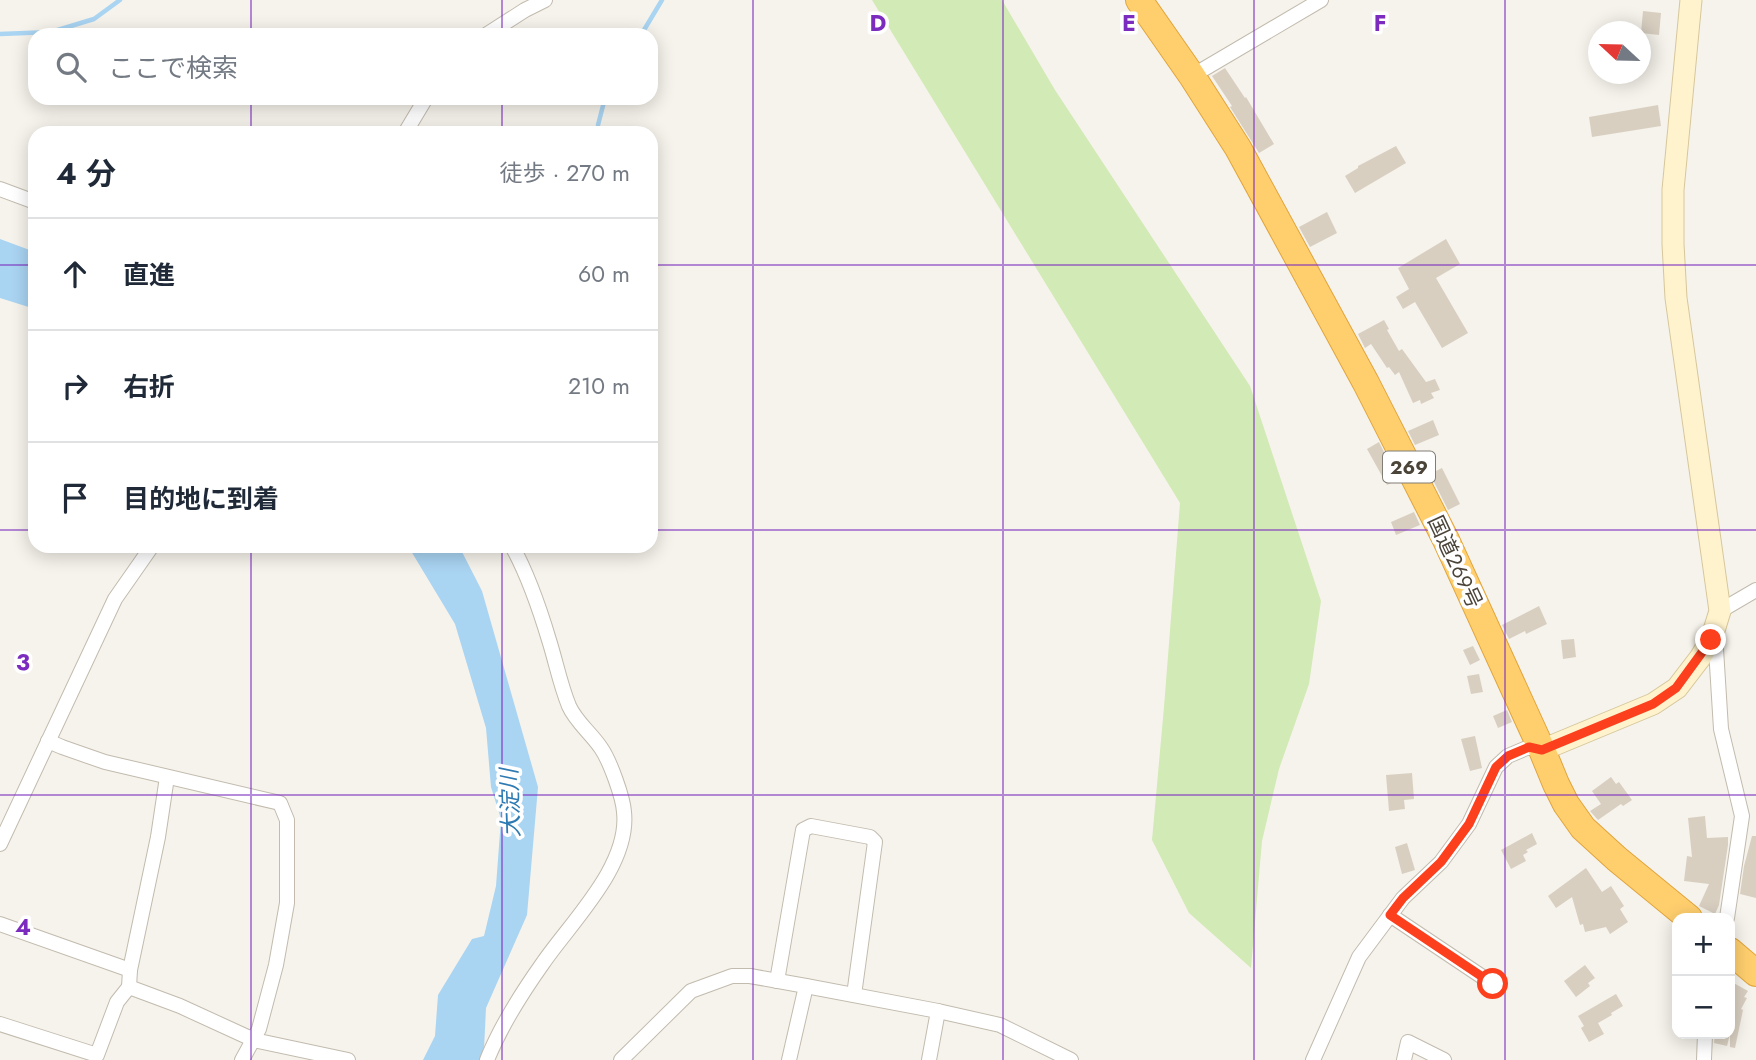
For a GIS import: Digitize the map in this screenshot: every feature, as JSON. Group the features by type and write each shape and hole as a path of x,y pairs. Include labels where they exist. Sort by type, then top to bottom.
{"highway":[{"name":"国道269号","path":"1139,0 1238,148 1366,383 1446,540 1561,794 1583,828 1683,913"},
{"path":"1735,955 1756,973"}],"street":[{"path":"497,28 545,0"},
{"path":"1192,76 1321,0"},
{"path":"1691,0 1673,190 1674,258 1676,298 1718,619 1721,729 1742,816 1728,913"},
{"path":"409,126 422,105"},
{"path":"0,189 28,199"},
{"path":"0,844 116,599 147,553"},
{"path":"487,1060 510,1012 606,878 619,852 624,834 624,812 614,776 603,750 573,715 549,637 516,553"},
{"path":"1312,1060 1359,957 1403,898 1441,862 1469,824 1496,767 1508,756 1529,747 1542,750 1653,704 1676,688 1700,658 1711,640 1718,619 1756,590"},
{"path":"48,741 105,762 280,803 287,820 287,903 276,965 259,1029 242,1060"},
{"path":"0,1024 97,1058 117,1002 129,987 167,777"},
{"path":"777,981 803,830 811,826 870,836 875,842 854,995"},
{"path":"1390,915 1493,984"},
{"path":"0,924 130,970"},
{"path":"621,1060 691,991 732,976 750,976 938,1010 1000,1025 1071,1060"},
{"path":"789,1060 806,986"},
{"path":"129,987 180,1006 254,1040 348,1060"},
{"path":"929,1060 938,1010"},
{"path":"1704,1060 1705,1039"},
{"path":"1404,1060 1408,1042 1444,1060"}],"green space":[{"path":"872,0 1002,0 1055,90 1250,386 1321,601 1309,684 1279,769 1262,841 1251,968 1189,913 1152,840 1180,503"}],"water":[{"path":"0,239 28,249 28,307 0,298"},
{"name":"大淀川","path":"412,553 463,553 482,591 538,787 527,915 486,1008 484,1049 479,1060 423,1060 435,1036 438,995 472,939 484,936 496,886 501,819 491,787 486,728 455,624"}],"building":[{"path":"1643,11 1661,13 1659,35 1651,34 1651,21 1642,21"},
{"path":"1225,68 1274,144 1259,153 1212,76"},
{"path":"1658,105 1661,126 1592,137 1589,117"},
{"path":"1396,146 1406,163 1355,193 1345,176"},
{"path":"1327,212 1337,233 1310,247 1299,227"},
{"path":"1446,239 1460,264 1436,278 1468,333 1442,348 1415,302 1403,309 1396,297 1409,289 1398,268"},
{"path":"1384,320 1399,351 1402,349 1426,382 1435,379 1440,390 1431,393 1434,398 1421,404 1420,400 1413,403 1399,372 1395,375 1387,368 1371,344 1365,348 1358,334"},
{"path":"1433,420 1439,435 1415,445 1408,431"},
{"path":"1379,442 1398,480 1387,485 1367,449"},
{"path":"1442,468 1460,504 1448,510 1430,474"},
{"path":"1414,512 1420,525 1396,535 1391,522"},
{"path":"1539,606 1547,624 1509,639 1502,625"},
{"path":"1574,639 1576,657 1563,659 1561,640"},
{"path":"1473,646 1480,660 1470,665 1463,650"},
{"path":"1479,674 1483,692 1471,694 1467,676"},
{"path":"1507,710 1512,722 1498,728 1493,716"},
{"path":"1475,736 1482,768 1470,771 1461,739"},
{"path":"1412,773 1414,799 1404,800 1405,809 1389,811 1386,775"},
{"path":"1611,777 1616,784 1619,782 1632,800 1623,806 1621,804 1598,820 1590,811 1601,804 1592,791"},
{"path":"1705,816 1707,838 1728,837 1719,905 1715,913 1699,906 1709,884 1684,881 1687,856 1692,857 1688,818"},
{"path":"1532,833 1537,844 1526,850 1528,852 1523,855 1526,861 1511,869 1501,850"},
{"path":"1752,836 1756,836 1756,898 1740,894"},
{"path":"1407,843 1415,870 1402,874 1395,847"},
{"path":"1586,868 1602,892 1611,886 1624,906 1620,909 1628,922 1610,934 1606,927 1585,932 1583,924 1580,925 1572,897 1556,908 1548,896"},
{"path":"1585,965 1595,978 1588,983 1590,986 1576,997 1564,981"},
{"path":"1735,984 1748,991 1741,1009 1743,1010 1735,1048 1730,1047 1730,1039 1735,1039"},
{"path":"1616,994 1623,1006 1598,1023 1604,1034 1589,1042 1578,1016"},
{"path":"1714,1039 1729,1039 1727,1046 1714,1043"}],"waterway":[{"path":"64,28 94,19 120,0"},
{"path":"645,28 662,0"},
{"path":"0,34 28,33"},
{"path":"598,126 603,105"}],"route":[{"path":"1493,984 1390,915 1403,898 1441,862 1469,824 1496,767 1508,756 1529,747 1542,750 1653,704 1676,688 1711,640"}]}
